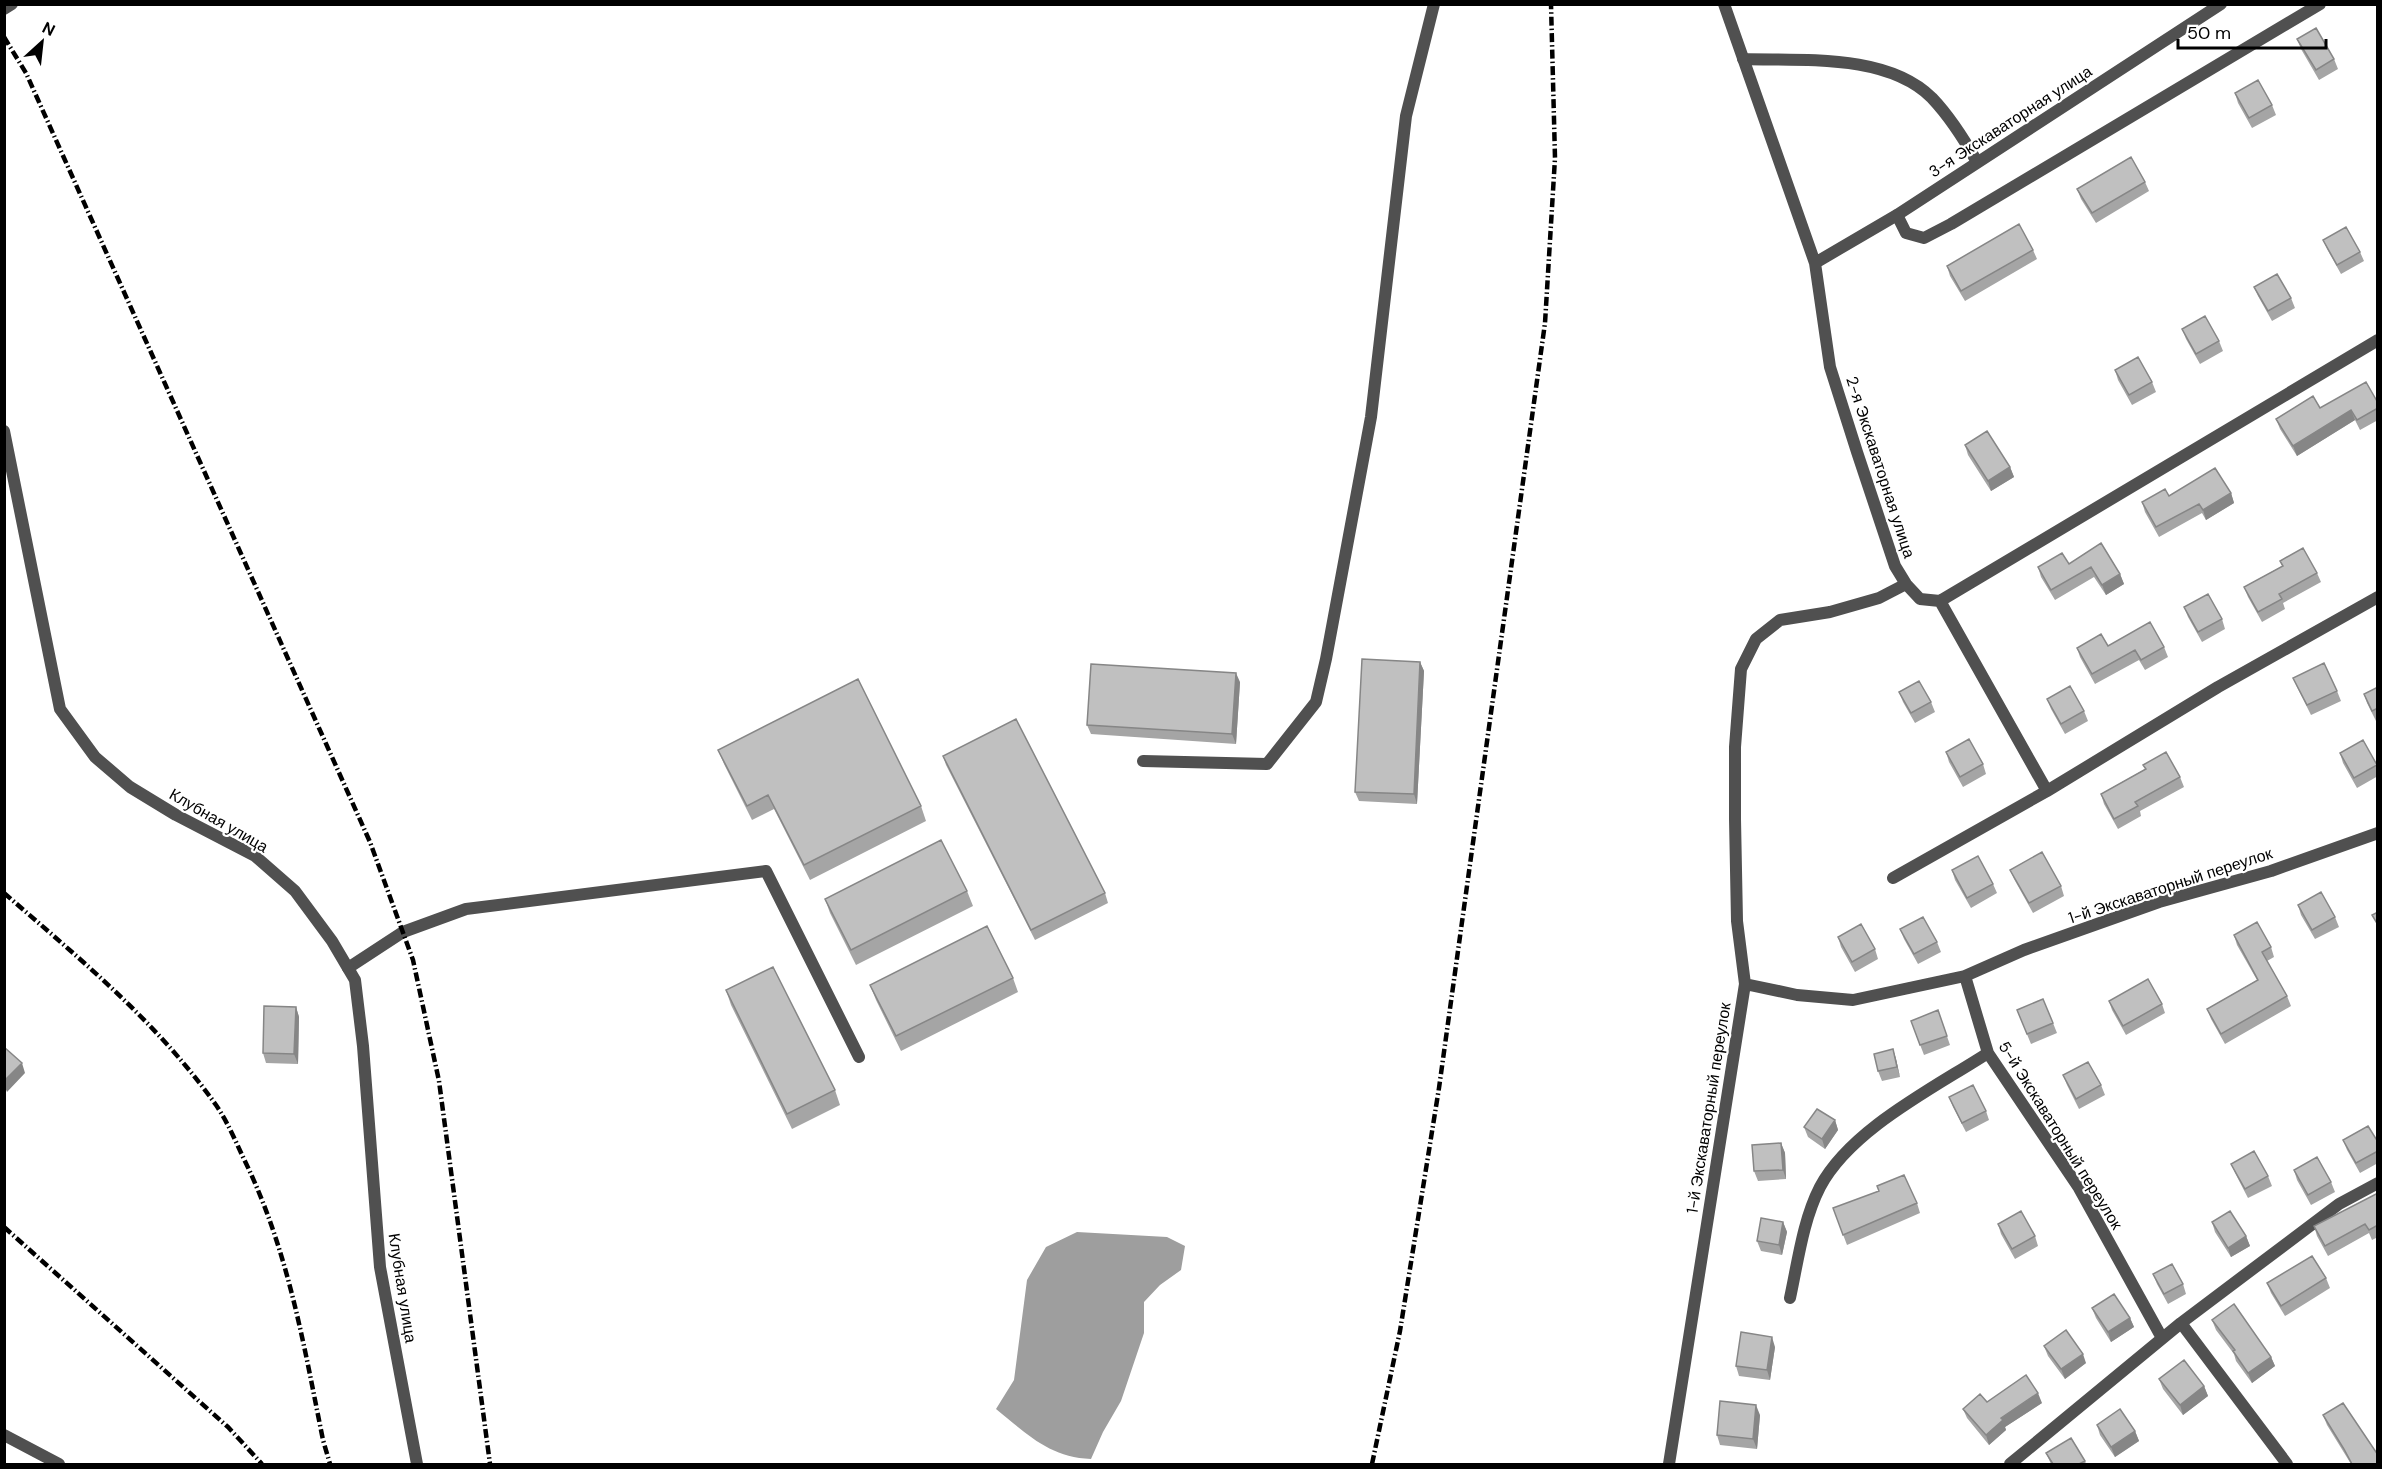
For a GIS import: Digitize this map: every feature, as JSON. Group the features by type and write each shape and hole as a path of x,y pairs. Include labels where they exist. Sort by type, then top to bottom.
{"street":[{"path":"4,9 12,4"},
{"path":"1143,761 1267,764 1316,702 1371,417 1406,116 1434,4"},
{"name":"2-я Экскаваторная улица","path":"1724,4 1815,262 1830,367 1895,566 1906,585 1920,599 1940,601"},
{"name":"3-я Экскаваторная улица","path":"1815,262 1897,215 2221,4"},
{"path":"1897,215 1906,233 1924,238 1952,224 2319,4"},
{"path":"1743,59 1842,63 1896,73 1930,97 1957,128 1977,162"},
{"path":"2047,791 1940,601 2378,340"},
{"name":"Клубная улица","path":"4,431 60,709 95,757 130,787 176,815 255,855 295,891 332,942 355,980 363,1046 380,1267 417,1464"},
{"path":"1745,984 1737,921 1735,819 1735,747 1741,669 1756,639 1780,620 1830,612 1879,598 1906,585"},
{"path":"1893,878 2047,791 2229,681 2378,597"},
{"name":"1-й Экскаваторный переулок","path":"1669,1464 1745,984 1797,995 1853,1000 1965,976 2024,950 2159,902 2271,871 2378,833"},
{"path":"348,968 403,932 466,909 766,871 859,1058"},
{"name":"5-й Экскаваторный переулок","path":"1965,976 1988,1053 2079,1188 2162,1338"},
{"path":"1790,1298 1806,1222 1821,1186 1842,1157 1875,1125 1988,1053"},
{"path":"2010,1464 2181,1323 2339,1204 2378,1183"},
{"path":"2181,1323 2287,1464"},
{"path":"4,1435 59,1464"}],"shaded area":[{"path":"1077,1232 1167,1237 1185,1246 1181,1270 1160,1285 1144,1302 1144,1333 1121,1401 1091,1459 1063,1454 1039,1443 996,1409 1014,1380 1027,1280 1046,1247"}],"building":[{"path":"2316,28 2334,59 2316,70 2297,39"},
{"path":"2258,80 2272,105 2249,118 2235,93"},
{"path":"2131,157 2145,182 2092,213 2077,189"},
{"path":"2019,224 2033,250 1961,291 1947,266"},
{"path":"2346,227 2360,252 2337,265 2323,240"},
{"path":"2277,274 2291,298 2268,311 2254,287"},
{"path":"2205,316 2219,341 2196,354 2182,329"},
{"path":"2138,357 2152,382 2129,395 2115,370"},
{"path":"2366,382 2378,403 2378,408 2357,420 2351,410 2293,446 2276,419 2313,396 2320,408"},
{"path":"1987,431 2010,467 1988,481 1965,445"},
{"path":"2215,468 2231,493 2203,510 2199,504 2156,527 2142,502 2165,489 2169,496"},
{"path":"2101,543 2120,574 2102,585 2091,567 2051,590 2038,567 2062,553 2069,564"},
{"path":"2303,548 2317,573 2279,594 2282,599 2258,612 2244,587 2283,566 2280,561"},
{"path":"2208,594 2222,619 2198,632 2184,607"},
{"path":"2150,622 2164,647 2141,660 2135,650 2092,674 2077,648 2101,634 2108,646"},
{"path":"1362,659 1420,662 1414,794 1355,792"},
{"path":"2324,663 2337,691 2307,705 2293,678"},
{"path":"1091,664 1236,673 1232,734 1087,725"},
{"path":"858,679 921,806 804,865 768,795 747,806 718,750"},
{"path":"1919,681 1931,702 1911,713 1899,692"},
{"path":"2070,686 2084,711 2061,724 2047,699"},
{"path":"2378,687 2378,708 2372,711 2364,694"},
{"path":"1016,719 1105,893 1031,930 943,756"},
{"path":"1969,739 1983,764 1960,777 1946,752"},
{"path":"2363,740 2377,765 2354,778 2340,753"},
{"path":"2166,752 2180,777 2135,802 2138,806 2114,819 2101,794 2146,769 2143,765"},
{"path":"941,840 967,891 851,950 825,899"},
{"path":"2042,852 2061,886 2029,903 2010,870"},
{"path":"1978,856 1993,884 1967,898 1952,870"},
{"path":"2321,892 2335,917 2312,930 2298,905"},
{"path":"2378,912 2378,925 2372,915"},
{"path":"1923,917 1937,942 1914,954 1900,929"},
{"path":"2257,922 2271,947 2262,952 2287,996 2221,1034 2207,1009 2258,980 2234,935"},
{"path":"1861,924 1875,949 1852,962 1838,937"},
{"path":"987,926 1013,978 896,1036 870,985"},
{"path":"773,967 835,1090 787,1114 726,990"},
{"path":"2148,979 2162,1004 2123,1026 2109,1001"},
{"path":"2043,999 2053,1023 2027,1034 2017,1010"},
{"path":"264,1006 296,1007 294,1054 263,1053"},
{"path":"1938,1010 1947,1036 1920,1045 1911,1021"},
{"path":"4,1047 22,1063 4,1081"},
{"path":"1893,1049 1897,1067 1878,1071 1874,1054"},
{"path":"2088,1062 2101,1085 2076,1099 2063,1075"},
{"path":"1973,1085 1986,1111 1962,1123 1949,1097"},
{"path":"1817,1109 1835,1120 1822,1139 1804,1127"},
{"path":"2368,1126 2378,1142 2378,1151 2356,1163 2343,1140"},
{"path":"1781,1143 1783,1170 1754,1171 1752,1145"},
{"path":"2254,1151 2268,1176 2245,1189 2231,1164"},
{"path":"2317,1157 2331,1182 2308,1195 2294,1170"},
{"path":"1904,1175 1917,1203 1843,1235 1833,1208 1879,1191 1877,1186"},
{"path":"2378,1193 2378,1225 2369,1230 2365,1224 2325,1246 2314,1226"},
{"path":"2021,1211 2035,1236 2012,1249 1998,1224"},
{"path":"2230,1211 2246,1236 2228,1248 2212,1222"},
{"path":"1761,1218 1783,1222 1779,1245 1757,1241"},
{"path":"2312,1256 2326,1278 2281,1306 2267,1283"},
{"path":"2172,1264 2183,1284 2164,1294 2153,1274"},
{"path":"2114,1294 2130,1318 2108,1332 2092,1308"},
{"path":"2234,1304 2271,1357 2248,1373 2233,1351 2235,1350 2212,1320"},
{"path":"2066,1330 2083,1354 2061,1369 2044,1346"},
{"path":"1741,1332 1772,1337 1767,1370 1736,1366"},
{"path":"2184,1360 2204,1386 2180,1405 2159,1379"},
{"path":"2026,1375 2038,1393 2001,1418 2003,1420 1986,1435 1963,1409 1980,1394 1987,1402"},
{"path":"1720,1401 1756,1405 1753,1439 1717,1435"},
{"path":"2343,1403 2378,1455 2378,1464 2352,1464 2323,1415"},
{"path":"2120,1409 2135,1431 2111,1447 2097,1425"},
{"path":"2071,1438 2085,1461 2079,1464 2053,1464 2046,1453"}],"railway":[{"path":"1372,1464 1400,1331 1439,1088 1545,323 1555,158 1551,4"},
{"path":"4,37 26,73 370,842 413,960 439,1081 490,1464"},
{"path":"4,893 89,967 143,1019 193,1075 224,1117 259,1192 283,1261 330,1464"},
{"path":"4,1227 228,1427 262,1464"}]}
